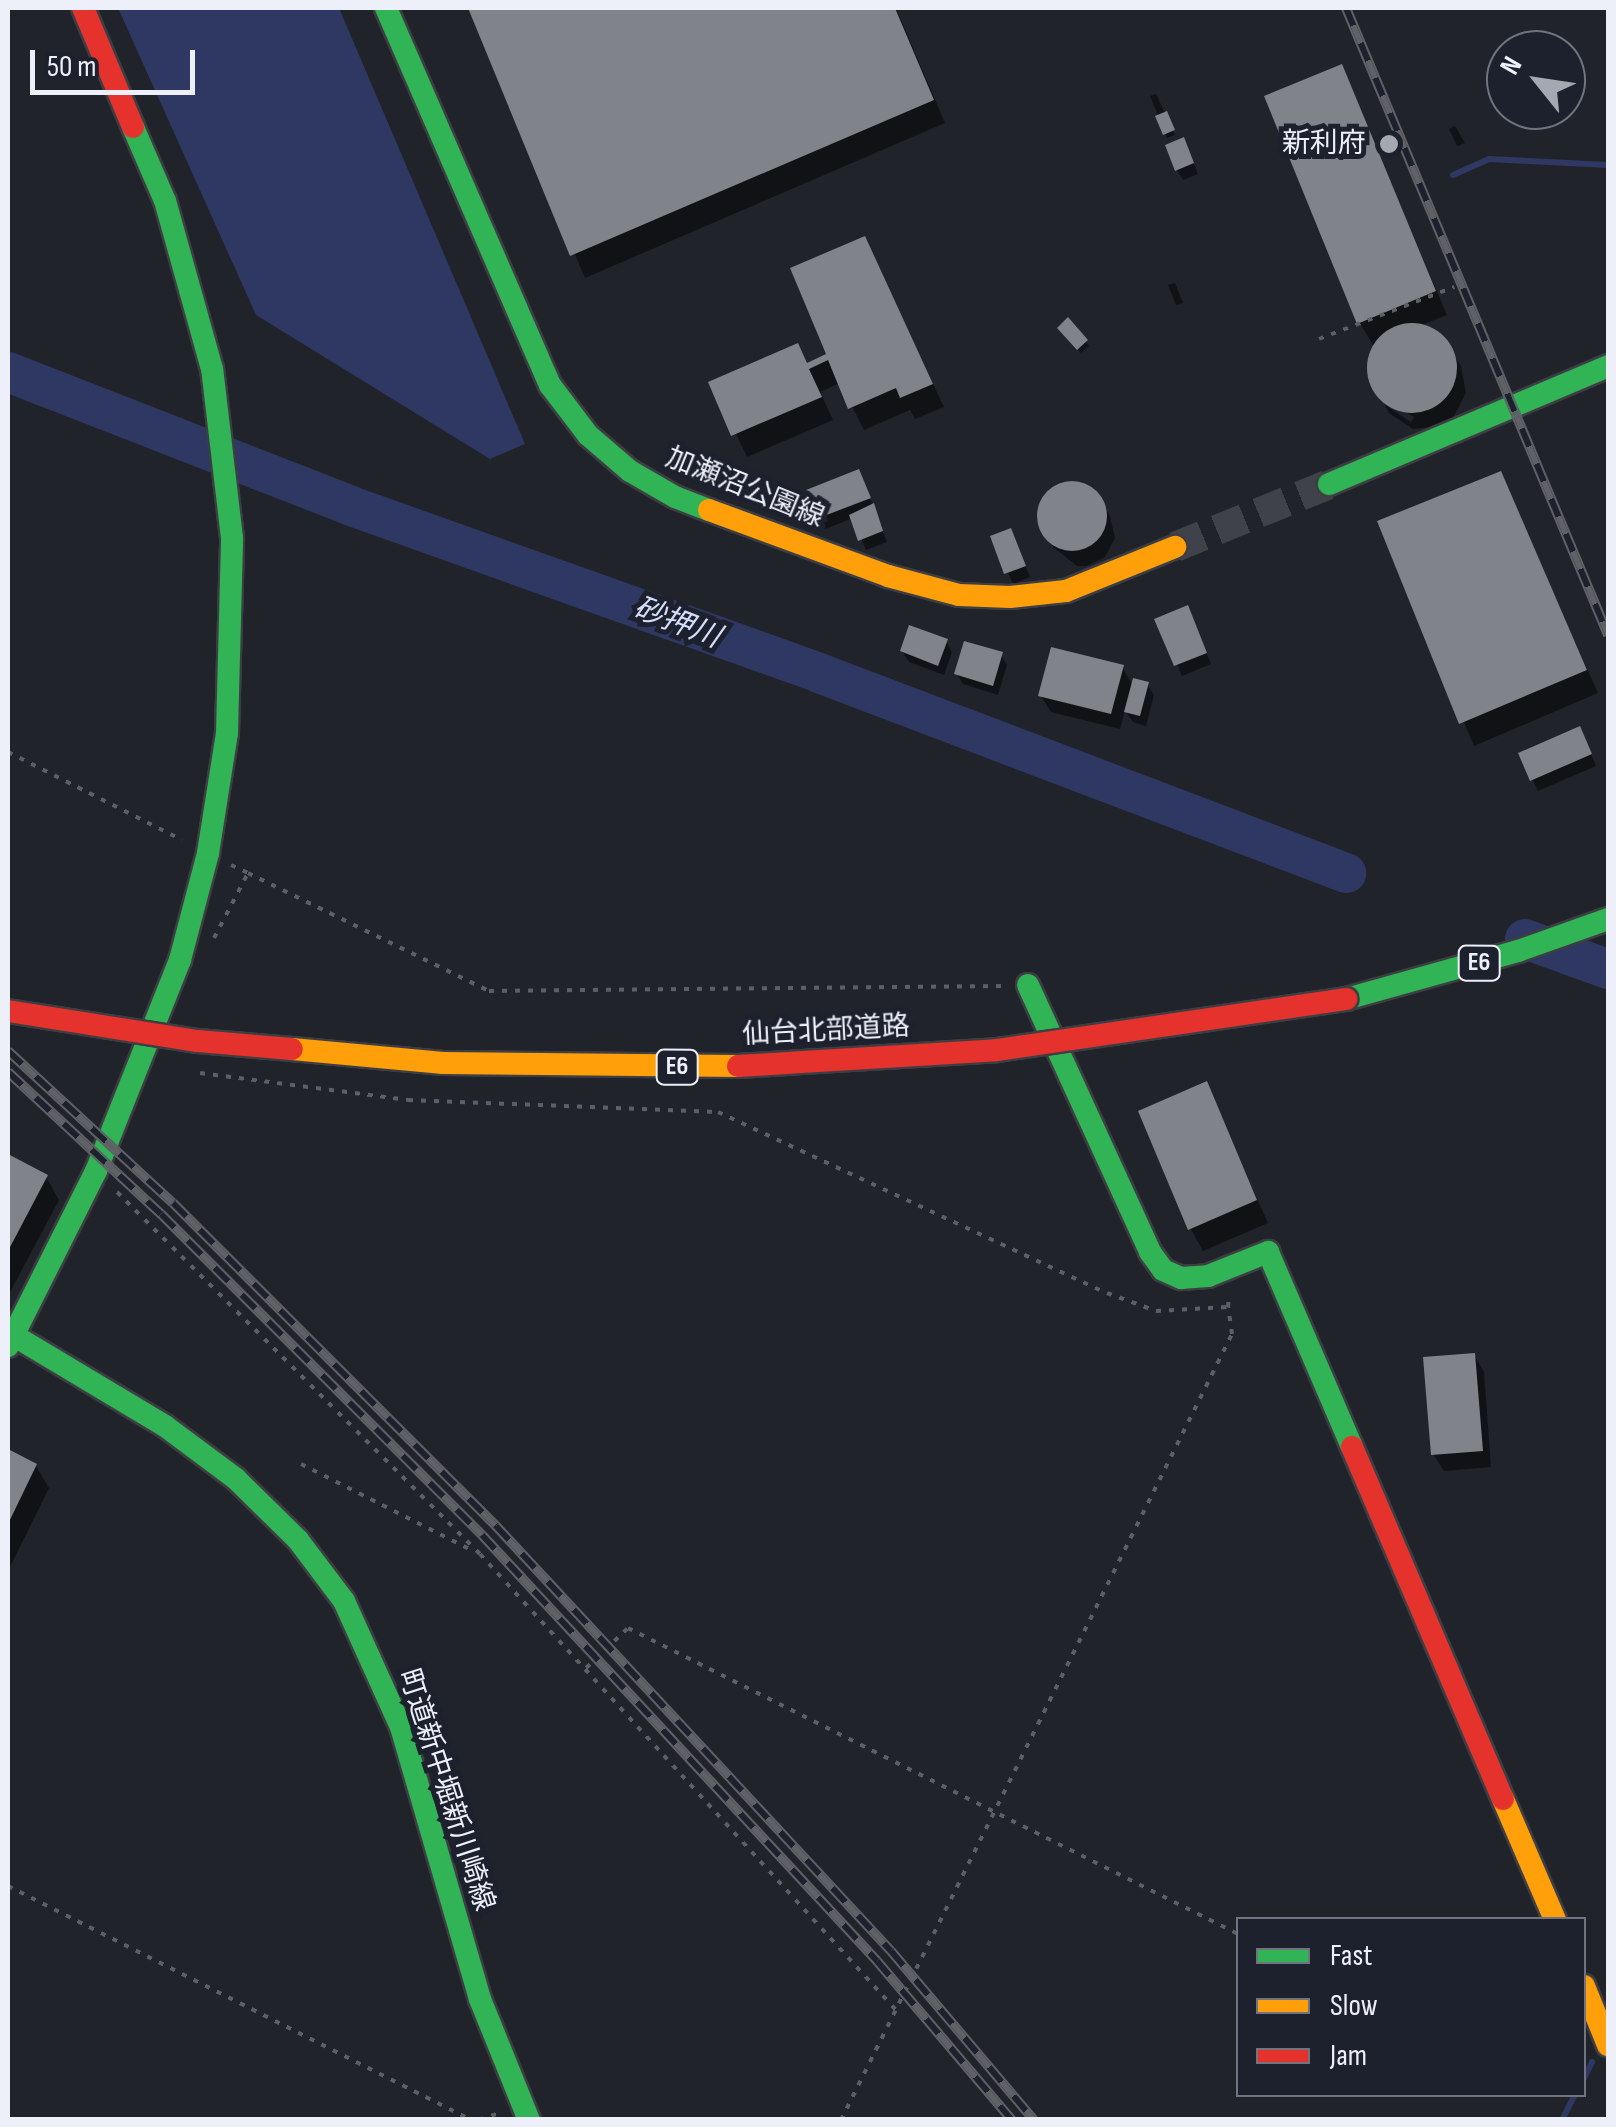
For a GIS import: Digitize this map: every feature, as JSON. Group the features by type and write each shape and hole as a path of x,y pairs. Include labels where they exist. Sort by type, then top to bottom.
{"main road":[{"path":"10,1338 96,1171 167,1001 208,853 227,733 232,538 220,409 192,285 165,201 83,8"},
{"name":"加瀬沼公園線","path":"386,8 550,384 588,435 630,471 675,497 888,576 959,594 1010,597 1066,591 1175,548"},
{"path":"1330,484 1608,366"},
{"name":"仙台北部道路","path":"1346,998 1518,951 1608,919"},
{"name":"仙台北部道路","path":"8,1010 236,1045 443,1063 645,1068 764,1066 997,1050 1240,1018 1444,982 1608,944"},
{"path":"1028,986 1150,1252 1163,1270 1181,1278 1208,1276 1268,1252 1554,1917"},
{"name":"町道新中堀新川崎線","path":"10,1338 165,1426 236,1480 298,1540 344,1601 401,1727 480,1999 529,2120"},
{"path":"1586,1991 1608,2045"}],"path":[{"path":"1319,339 1454,287"},
{"path":"8,752 208,853"},
{"path":"212,942 248,873 488,991 1028,986"},
{"path":"198,1073 408,1100 718,1112 1123,1299 1156,1311 1228,1307"},
{"path":"96,1171 480,1554 896,2010"},
{"path":"841,2120 1232,1334 1228,1307 1230,1267"},
{"path":"302,1464 480,1554"},
{"path":"585,1669 628,1628 1236,1933"},
{"path":"8,1886 471,2120"}],"water":[{"path":"118,8 339,8 525,444 490,459 256,315"}],"building":[{"path":"468,8 895,8 934,100 570,256"},
{"path":"1342,64 1436,291 1357,324 1264,96"},
{"path":"1167,111 1175,130 1163,135 1155,116"},
{"path":"1184,137 1194,163 1175,171 1165,145"},
{"path":"865,236 933,384 900,398 896,388 848,409 828,360 809,369 822,397 731,436 708,382 798,343 807,363 826,354 790,268"},
{"path":"1068,317 1088,340 1077,350 1057,328"},
{"path":"1412,323 1429,326 1444,336 1454,351 1454,385 1444,400 1429,410 1412,413 1395,410 1380,400 1370,385 1367,368 1370,351 1380,336 1395,326"},
{"path":"859,469 871,498 816,519 806,490"},
{"path":"1501,471 1587,670 1459,724 1377,521"},
{"path":"1072,481 1097,491 1107,516 1097,541 1072,551 1047,541 1037,516 1047,491"},
{"path":"874,503 883,531 858,541 849,515"},
{"path":"1011,528 1026,566 1004,574 990,536"},
{"path":"1188,605 1207,653 1174,666 1154,619"},
{"path":"909,625 948,639 938,666 900,651"},
{"path":"964,641 1003,652 993,686 954,674"},
{"path":"1051,647 1124,665 1111,714 1038,696"},
{"path":"1133,678 1149,682 1140,716 1124,712"},
{"path":"1580,726 1592,754 1530,781 1518,753"},
{"path":"1207,1081 1257,1200 1188,1230 1138,1111"},
{"path":"8,1154 48,1175 8,1251"},
{"path":"1475,1353 1483,1451 1431,1455 1423,1357"},
{"path":"8,1449 37,1464 8,1524"}],"waterway":[{"path":"1453,175 1489,159 1608,165"},
{"name":"砂押川","path":"8,372 351,506 819,673 1346,873"},
{"name":"砂押川","path":"1525,939 1608,969"},
{"path":"1586,2074 1592,2062"},
{"path":"1562,2120 1574,2097"}],"tunnel":[{"path":"1175,547 1329,484"}],"railway":[{"path":"1346,8 1608,635"},
{"path":"8,1051 173,1203 496,1526 891,1951 1034,2120"},
{"path":"8,1072 161,1214 482,1535 877,1961 1012,2120"}],"traffic: fast":[{"path":"386,8 550,385 588,435 630,471 675,497 709,510"},
{"path":"8,1346 96,1171 180,960 208,853 227,733 232,538 212,369 165,201 133,127"},
{"path":"1329,484 1608,366"},
{"path":"1346,999 1518,951 1608,919"},
{"path":"1028,985 1150,1252 1163,1270 1181,1278 1208,1276 1268,1252 1352,1447"},
{"path":"8,1332 165,1426 236,1479 298,1540 344,1601 401,1727 480,1999 529,2120"}],"traffic: slow":[{"path":"709,510 888,576 959,595 1010,597 1066,591 1175,547"},
{"path":"292,1049 443,1063 738,1066"},
{"path":"1503,1799 1554,1917"},
{"path":"1586,1991 1608,2045"}],"traffic: jam":[{"path":"83,8 133,127"},
{"path":"738,1066 997,1050 1346,999"},
{"path":"8,1011 198,1041 292,1049"},
{"path":"1352,1447 1503,1799"}],"place":[{"name":"新利府","path":"1389,144"}]}
